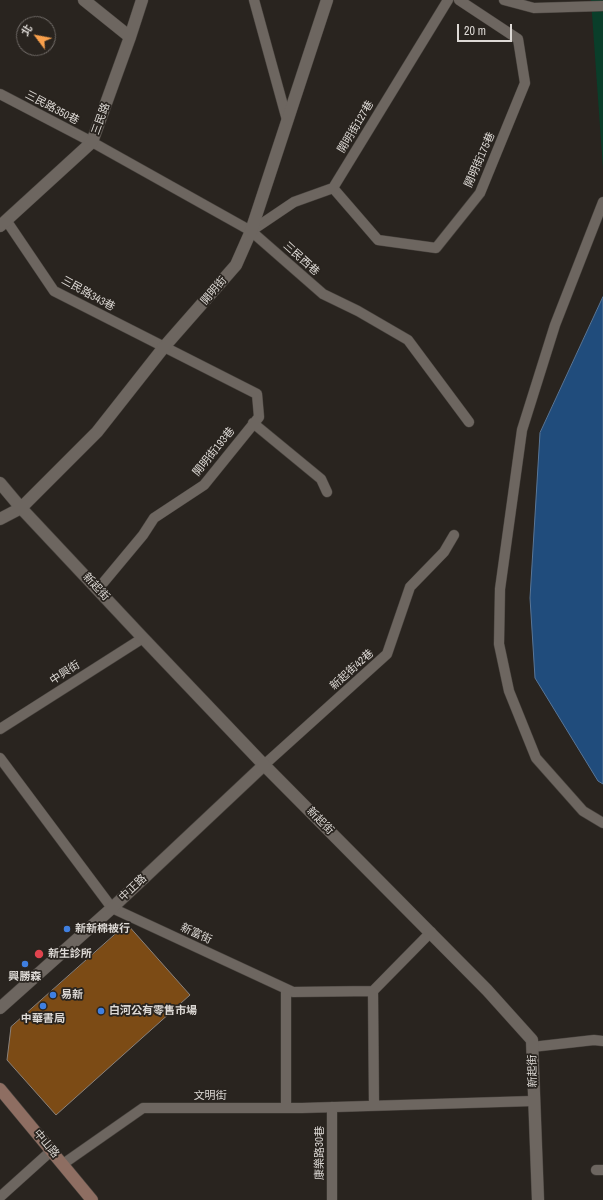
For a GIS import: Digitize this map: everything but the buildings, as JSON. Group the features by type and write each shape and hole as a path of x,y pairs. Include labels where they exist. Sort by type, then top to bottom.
{"street":[{"path":"84,0 130,37"},
{"name":"三民路","path":"3,223 92,142 142,0"},
{"name":"開明街","path":"0,519 21,508 97,432 164,347 236,265 251,231 327,0"},
{"name":"新起街","path":"0,483 21,508 143,638 264,764 431,932 487,990 532,1040 533,1101 538,1200"},
{"name":"中正路","path":"0,1008 112,908 264,764"},
{"name":"中山路","path":"0,1089 92,1200"}],"lane":[{"path":"254,0 287,120"},
{"name":"開明街127巷","path":"333,188 448,0"},
{"name":"開明街175巷","path":"333,188 378,240 436,248 480,193 525,83 518,38 459,0"},
{"path":"504,0 534,8 603,6"},
{"name":"三民路350巷","path":"0,94 92,142"},
{"name":"三民西巷","path":"92,142 251,231 323,294 358,311 408,340 469,422"},
{"path":"251,231 294,202 333,188"},
{"path":"603,202 554,325 522,430 500,589 499,644 509,691 536,758 584,811 603,823"},
{"name":"三民路343巷","path":"3,223 54,291 164,347"},
{"name":"開明街193巷","path":"98,589 143,535 154,518 204,485 259,417 257,394 164,347"},
{"path":"253,423 321,479 327,492"},
{"name":"新起街42巷","path":"264,764 388,654 410,586 444,552 454,536"},
{"name":"中興街","path":"0,729 143,638"},
{"name":"新富街","path":"0,758 112,908 286,990 293,992 372,990"},
{"path":"374,1106 372,990 431,932"},
{"path":"286,990 286,1108"},
{"path":"532,1047 594,1040 603,1041"},
{"name":"文明街","path":"63,1164 143,1108 286,1108 533,1101"},
{"name":"康樂路30巷","path":"332,1107 332,1200"},
{"path":"0,1197 52,1151"}],"green space":[{"path":"591,0 603,0 603,169"}],"water":[{"path":"603,297 603,784 598,781 535,678 530,598 540,433"}],"place":[{"name":"新新棉被行","path":"67,929"},
{"name":"新生診所","path":"39,954"},
{"name":"興勝森","path":"25,964"},
{"name":"易新","path":"53,995"},
{"name":"中華書局","path":"43,1006"},
{"name":"白河公有零售市場","path":"101,1011"}]}
